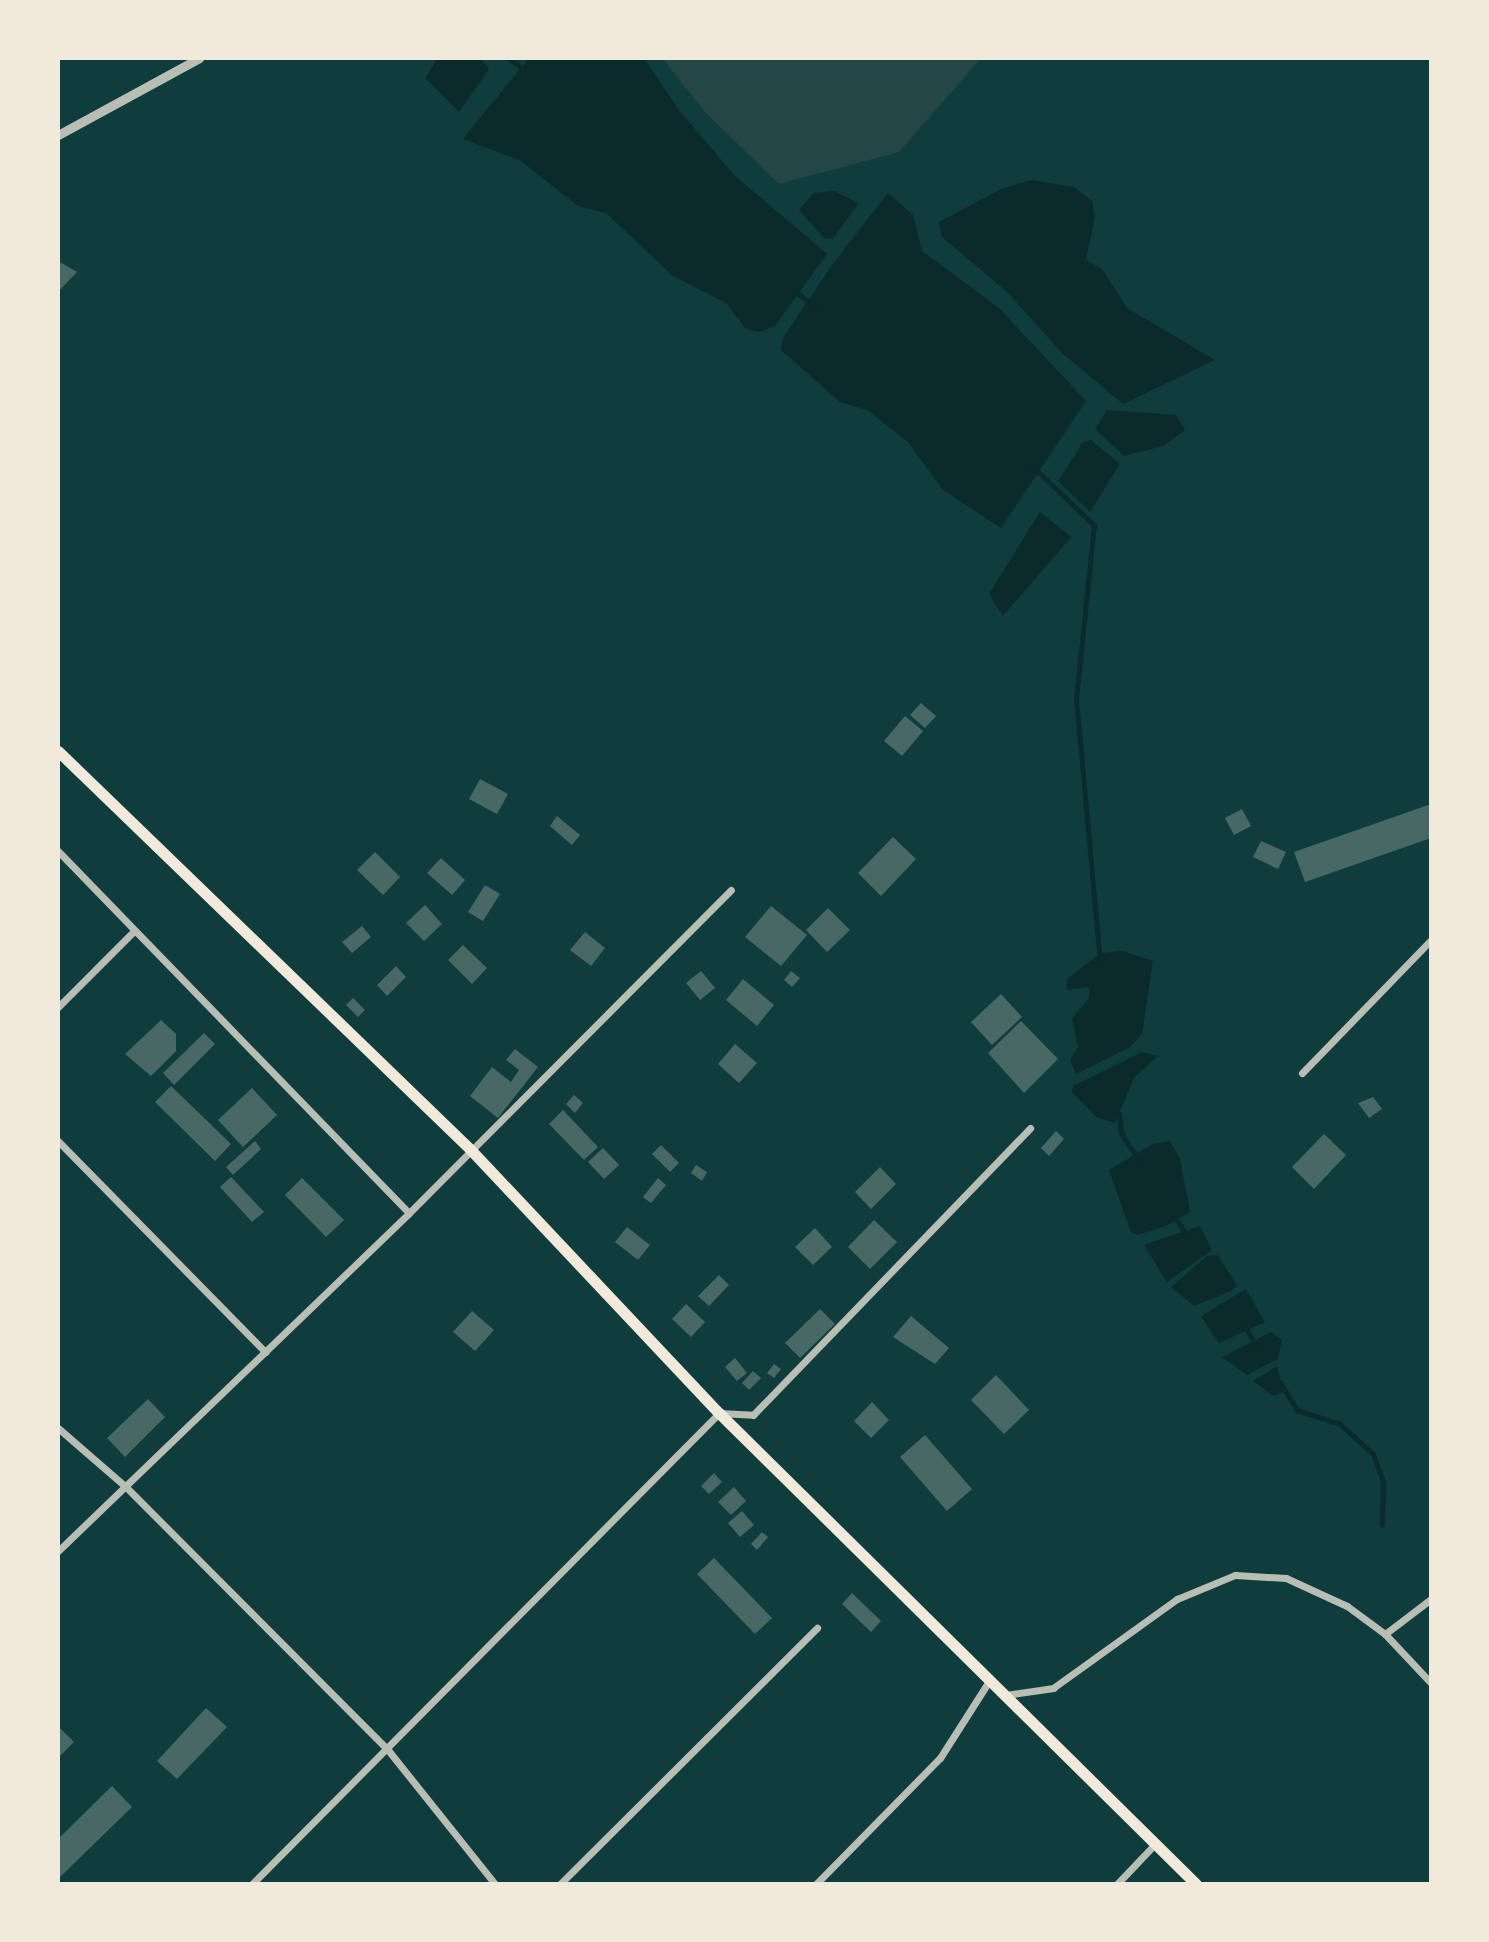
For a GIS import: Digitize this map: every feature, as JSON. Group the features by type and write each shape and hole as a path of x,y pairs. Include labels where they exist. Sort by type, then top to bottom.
{"main road":[{"path":"58,751 470,1149 719,1413 1196,1884"}],"street":[{"path":"58,135 199,58"},
{"path":"58,851 133,932 409,1213"},
{"path":"58,1551 409,1213 731,890"},
{"path":"58,1007 133,932"},
{"path":"1302,1073 1431,940"},
{"path":"252,1884 719,1413 753,1415 1030,1128"},
{"path":"58,1141 265,1352"},
{"path":"58,1428 125,1486 388,1750 495,1884"},
{"path":"1003,1695 1053,1688 1177,1599 1235,1575 1286,1578 1347,1606 1385,1634 1431,1683"},
{"path":"1385,1634 1431,1599"},
{"path":"560,1884 817,1628"},
{"path":"816,1884 940,1758 989,1681"},
{"path":"1117,1884 1155,1844"}],"shaded area":[{"path":"438,58 480,58 489,69 459,112 425,78"},
{"path":"529,58 644,58 679,110 734,175 827,254 775,326 760,332 746,329 726,303 673,276 606,213 578,206 521,161 463,139"},
{"path":"662,58 981,58 899,152 779,184 705,112"},
{"path":"1031,180 1074,187 1092,201 1095,217 1086,260 1102,269 1127,308 1215,360 1123,404 1062,353 1007,292 942,237 939,222 1001,189"},
{"path":"834,191 859,203 833,238 825,239 799,210 814,193"},
{"path":"888,193 913,215 922,251 999,308 1086,401 1001,528 942,489 908,442 867,410 840,402 781,350 783,338 832,265"},
{"path":"1107,410 1176,415 1185,430 1163,446 1124,456 1095,429"},
{"path":"1091,440 1120,464 1090,512 1058,481 1083,442"},
{"path":"1040,512 1071,537 1003,616 989,594"},
{"path":"1123,951 1153,961 1142,1034 1130,1047 1076,1074 1070,1060 1078,1047 1072,1019 1089,998 1089,987 1066,990 1068,978 1101,953"},
{"path":"1142,1052 1158,1056 1134,1078 1115,1123 1096,1117 1072,1092 1073,1086"},
{"path":"1170,1141 1180,1159 1190,1212 1168,1225 1138,1235 1131,1232 1109,1170 1153,1144"},
{"path":"1200,1226 1212,1250 1167,1282 1144,1245"},
{"path":"1217,1255 1237,1285 1231,1291 1194,1306 1171,1287 1207,1256"},
{"path":"1246,1289 1265,1322 1219,1343 1201,1316"},
{"path":"1271,1332 1282,1340 1278,1359 1247,1375 1222,1357"},
{"path":"1277,1366 1283,1392 1274,1396 1253,1381"}],"building":[{"path":"58,261 77,272 58,292"},
{"path":"921,703 936,716 925,728 910,715"},
{"path":"905,716 923,731 902,756 884,741"},
{"path":"480,779 508,794 497,814 469,799"},
{"path":"1431,804 1431,838 1305,882 1294,852"},
{"path":"1242,809 1251,826 1234,835 1225,818"},
{"path":"557,816 580,835 572,845 550,826"},
{"path":"893,837 916,859 881,896 858,873"},
{"path":"1261,841 1286,852 1278,869 1253,857"},
{"path":"375,852 400,877 383,895 357,870"},
{"path":"441,858 465,880 452,895 427,873"},
{"path":"485,885 500,894 483,921 468,912"},
{"path":"425,905 442,924 424,941 406,923"},
{"path":"771,906 807,935 781,966 745,937"},
{"path":"828,908 850,930 827,952 806,930"},
{"path":"362,926 371,937 352,953 342,942"},
{"path":"585,932 605,948 591,966 570,950"},
{"path":"463,945 487,968 472,984 448,960"},
{"path":"396,966 406,977 387,996 377,985"},
{"path":"701,971 715,988 700,1000 686,983"},
{"path":"791,971 800,978 792,987 784,980"},
{"path":"743,979 774,1005 757,1026 726,1000"},
{"path":"1001,994 1022,1017 992,1045 971,1022"},
{"path":"353,998 365,1010 358,1017 346,1005"},
{"path":"161,1020 176,1034 176,1051 151,1076 125,1054"},
{"path":"1021,1021 1058,1059 1024,1093 988,1053"},
{"path":"204,1033 215,1044 174,1085 163,1073"},
{"path":"735,1044 757,1063 739,1083 718,1064"},
{"path":"515,1049 538,1067 498,1118 470,1096 492,1067 511,1082 519,1070 506,1060"},
{"path":"171,1086 231,1144 215,1161 155,1102"},
{"path":"252,1088 277,1115 243,1147 218,1120"},
{"path":"574,1095 583,1103 575,1113 566,1104"},
{"path":"1373,1097 1382,1109 1369,1118 1358,1103"},
{"path":"563,1110 598,1147 584,1160 549,1124"},
{"path":"1056,1131 1064,1139 1049,1156 1041,1148"},
{"path":"1324,1134 1346,1155 1314,1189 1292,1167"},
{"path":"255,1141 261,1149 233,1175 226,1167"},
{"path":"661,1145 679,1163 670,1172 652,1154"},
{"path":"603,1148 619,1165 604,1179 588,1162"},
{"path":"696,1165 707,1172 702,1181 691,1173"},
{"path":"880,1167 896,1184 871,1209 855,1192"},
{"path":"231,1177 264,1212 252,1222 220,1187"},
{"path":"302,1178 344,1220 326,1237 285,1195"},
{"path":"658,1178 666,1185 651,1203 643,1197"},
{"path":"874,1220 897,1242 870,1269 848,1247"},
{"path":"627,1227 650,1245 638,1260 615,1242"},
{"path":"815,1228 832,1247 813,1265 795,1247"},
{"path":"719,1275 729,1285 709,1306 698,1296"},
{"path":"686,1304 705,1322 691,1337 672,1319"},
{"path":"820,1309 835,1324 800,1358 785,1343"},
{"path":"472,1311 494,1330 475,1351 453,1332"},
{"path":"911,1316 949,1348 935,1364 893,1337"},
{"path":"735,1358 747,1373 737,1381 725,1367"},
{"path":"774,1364 781,1369 774,1378 767,1373"},
{"path":"753,1371 761,1378 749,1390 742,1383"},
{"path":"996,1375 1029,1410 1004,1434 971,1400"},
{"path":"148,1399 165,1417 125,1457 107,1438"},
{"path":"872,1402 889,1420 871,1438 854,1421"},
{"path":"925,1435 972,1489 947,1511 900,1457"},
{"path":"714,1473 722,1482 709,1494 701,1486"},
{"path":"734,1487 746,1501 731,1515 718,1502"},
{"path":"742,1511 754,1525 740,1537 728,1523"},
{"path":"762,1532 768,1537 757,1550 751,1544"},
{"path":"714,1558 772,1618 755,1634 697,1574"},
{"path":"852,1593 881,1621 871,1632 842,1604"},
{"path":"206,1708 227,1727 177,1779 157,1761"},
{"path":"58,1726 74,1742 58,1758"},
{"path":"112,1786 132,1807 58,1879 58,1839"}],"waterway":[{"path":"509,58 523,69"},
{"path":"794,291 815,306"},
{"path":"1032,466 1094,525 1076,698 1100,960"},
{"path":"1119,1113 1121,1133 1137,1158"},
{"path":"1175,1217 1187,1236"},
{"path":"1244,1325 1255,1344"},
{"path":"1280,1382 1297,1410 1340,1424 1373,1454 1383,1481 1382,1525"}]}
